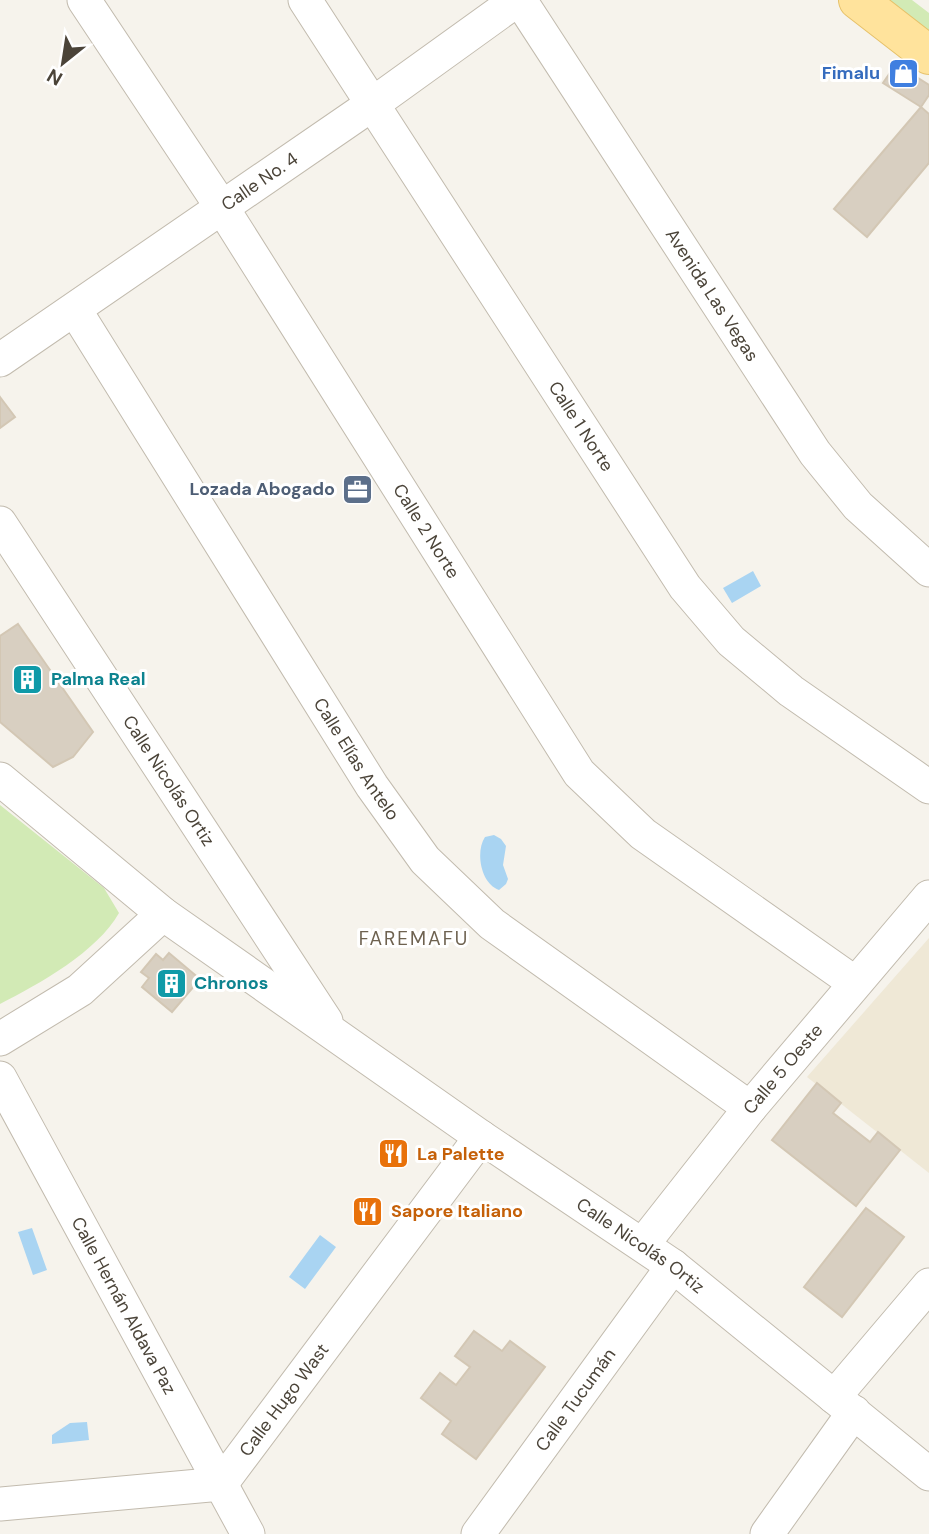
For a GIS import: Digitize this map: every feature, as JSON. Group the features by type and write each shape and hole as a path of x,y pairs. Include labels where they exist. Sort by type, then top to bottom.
{"main road":[{"path":"858,0 929,55"}],"street":[{"name":"Calle 2 Norte","path":"84,0 223,209 579,772 643,834 855,983"},
{"name":"Calle 1 Norte","path":"306,0 685,587 731,641 791,691 929,787"},
{"name":"Calle No. 4","path":"0,360 223,209 519,0"},
{"name":"Avenida Las Vegas","path":"519,0 815,453 858,506 929,570"},
{"name":"Calle Elías Antelo","path":"75,310 372,786 425,860 492,924 750,1108"},
{"name":"Calle Nicolás Ortiz","path":"0,523 337,1038"},
{"name":"Calle Nicolás Ortiz","path":"0,779 163,914 337,1038 673,1266 929,1474"},
{"name":"Calle 5 Oeste","path":"643,1244 750,1108 929,897"},
{"path":"0,1039 80,990 163,914"},
{"name":"Calle Hernán Aldava Paz","path":"0,1078 248,1534"},
{"name":"Calle Hugo Wast","path":"221,1484 481,1137"},
{"name":"Calle Tucumán","path":"478,1534 673,1266"},
{"path":"767,1534 844,1404 929,1285"},
{"path":"0,1504 221,1484"}],"shaded area":[{"path":"929,938 929,1173 807,1077"}],"green space":[{"path":"880,0 912,0 929,13 929,38"},
{"path":"0,805 104,888 119,913 97,941 82,954 49,977 0,1004"}],"water":[{"path":"753,571 761,586 732,603 723,588"},
{"path":"494,835 506,846 503,865 508,879 499,890 493,887 484,875 480,859 485,837"},
{"path":"32,1228 47,1270 33,1275 18,1232"},
{"path":"320,1235 336,1247 305,1289 289,1277"},
{"path":"87,1422 89,1440 52,1444 52,1435 70,1423"}],"building":[{"path":"896,64 929,85 929,95 921,107 883,83"},
{"path":"921,107 929,114 929,163 867,237 834,209"},
{"path":"0,397 15,417 0,428"},
{"name":"Palma Real","path":"18,624 93,732 73,757 53,767 0,722 0,636"},
{"name":"Chronos","path":"169,953 200,979 172,1012 142,987 149,978 141,972 156,954 163,960"},
{"path":"817,1083 841,1103 833,1113 870,1142 878,1132 900,1150 856,1206 772,1140"},
{"path":"866,1208 904,1237 842,1317 804,1287"},
{"path":"474,1331 502,1351 510,1341 545,1367 476,1459 442,1434 451,1421 421,1398 440,1373 456,1385 470,1367 455,1356"}],"place":[{"name":"Fimalu","path":"903,73"},
{"name":"Lozada Abogado","path":"358,489"},
{"name":"Palma Real","path":"28,679"},
{"name":"Chronos","path":"171,983"},
{"name":"La Palette","path":"394,1154"},
{"name":"Sapore Italiano","path":"368,1211"}],"district":[{"name":"FAREMAFU","path":"414,938"}]}
